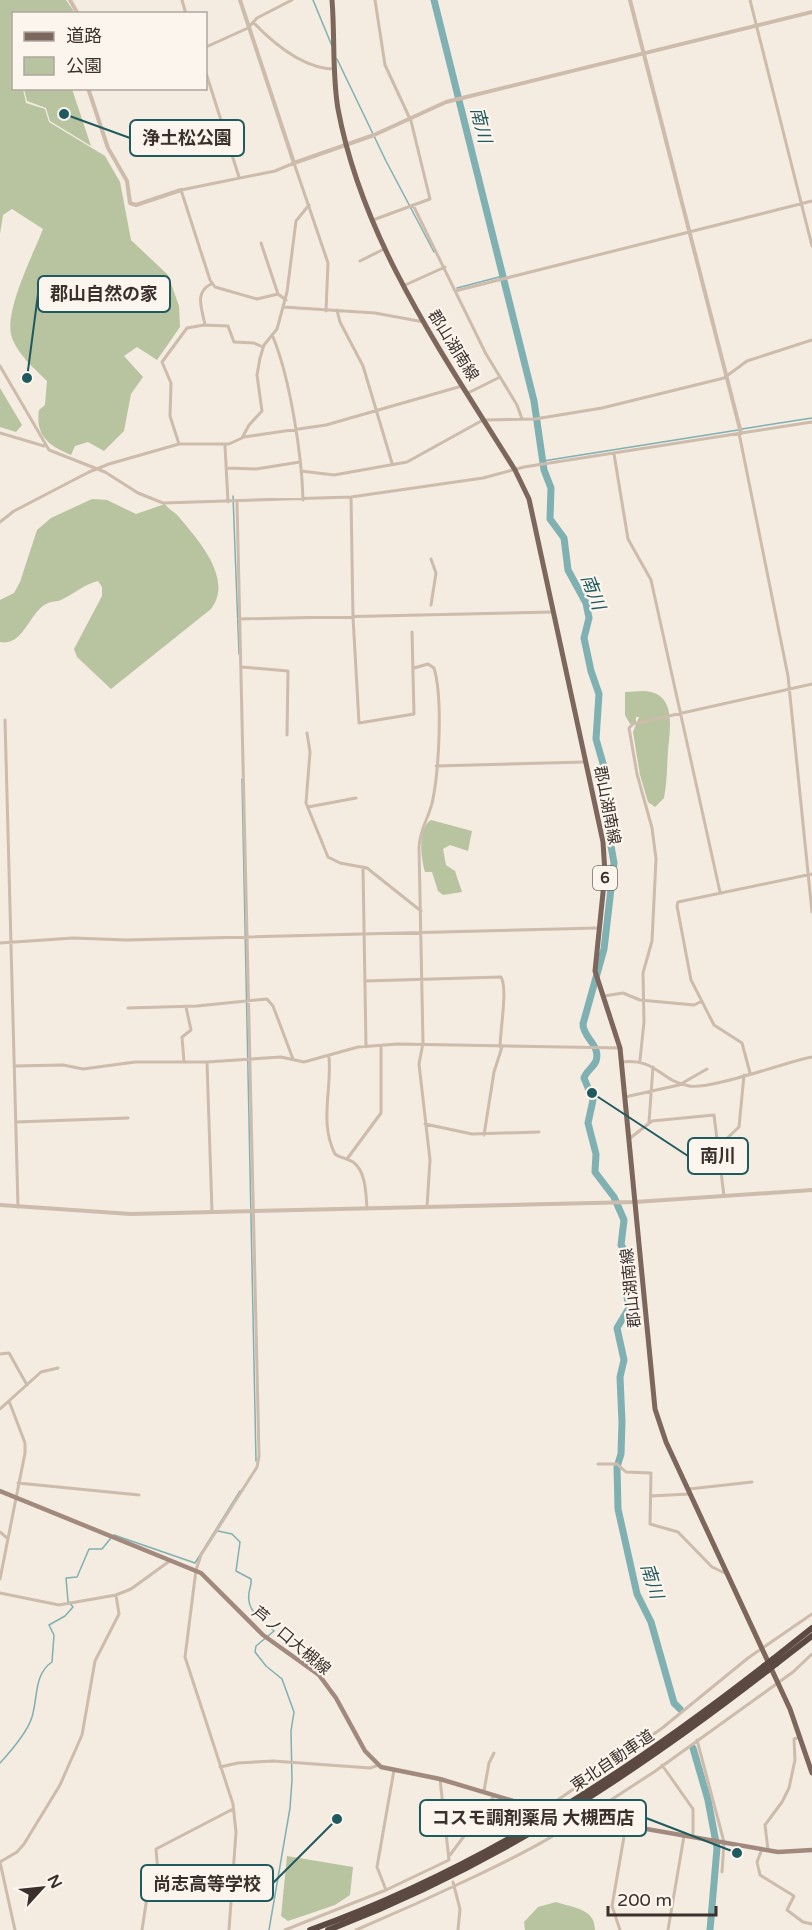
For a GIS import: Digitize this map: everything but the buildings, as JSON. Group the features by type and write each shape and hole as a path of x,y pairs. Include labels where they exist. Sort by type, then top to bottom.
{"highway":[{"name":"東北自動車道","path":"328,1930 425,1889 544,1827 649,1760 812,1628"},
{"name":"東北自動車道","path":"774,1661 812,1635"},
{"name":"東北自動車道","path":"310,1930 447,1872 541,1822 646,1754 765,1668"}],"main road":[{"name":"郡山湖南線","path":"332,0 336,97 347,146 384,249 402,286 515,470 529,499 605,856 595,970 620,1048 654,1409 778,1682 801,1736 812,1773"},
{"name":"芦ノ口大槻線","path":"0,1491 196,1570 263,1635 319,1675 336,1698 365,1751 379,1766"},
{"path":"379,1766 440,1779 550,1812"},
{"path":"577,1817 765,1850 812,1850"}],"street":[{"path":"240,0 328,262 326,311"},
{"path":"207,47 249,27 253,22 292,0"},
{"path":"373,220 430,199 410,118 385,65 375,0"},
{"path":"630,0 740,433 790,689 812,912"},
{"path":"750,0 812,246"},
{"path":"89,90 108,148 127,181 130,203 136,205 182,190 275,171 347,146 455,100 812,12"},
{"path":"253,22 267,37 317,68 336,69"},
{"path":"207,76 239,177"},
{"path":"182,190 212,284 219,290 255,299 278,294"},
{"path":"455,291 812,201"},
{"path":"243,437 249,425 262,411 257,375 263,347 273,337 286,300 296,221 309,205"},
{"path":"413,205 522,419"},
{"path":"261,243 278,294 286,300"},
{"path":"360,261 384,249"},
{"path":"402,286 445,267"},
{"path":"205,325 199,295 202,288 212,284"},
{"path":"283,308 337,310 424,322"},
{"path":"337,310 340,322 363,366 392,464"},
{"path":"179,444 170,416 171,383 162,362 184,331 205,325 230,327 236,342 254,343 263,347"},
{"path":"273,337 302,471 303,500"},
{"path":"302,471 334,475 407,462 485,420 540,418 602,408 727,376 747,361 812,340"},
{"path":"0,366 46,446"},
{"path":"468,393 500,377"},
{"path":"0,522 14,511 96,469 179,444 225,446 243,437 326,425 463,385"},
{"path":"0,433 46,446 56,453 96,469 153,500 237,502 351,497 483,478 515,470 812,422"},
{"path":"225,446 228,502"},
{"path":"614,454 627,534 651,580 720,892"},
{"path":"226,468 262,468 300,462"},
{"path":"351,497 353,617 359,723 414,714 412,632"},
{"path":"229,1930 236,1832 233,1809 186,1663 196,1570 202,1552 259,1461 237,502"},
{"path":"430,605 436,573 431,559"},
{"path":"239,619 553,612"},
{"path":"414,668 431,664 437,679 439,729 433,799 419,837 422,979 422,1045 419,1064 430,1172 427,1207"},
{"path":"242,667 288,671 287,735"},
{"path":"640,1060 644,1022 643,973 652,941 656,859 652,828 628,731 633,724 812,684"},
{"path":"5,720 18,1206"},
{"path":"307,733 310,752 308,807 330,859 363,867 421,911"},
{"path":"436,766 586,762"},
{"path":"308,807 356,798"},
{"path":"363,867 366,1047"},
{"path":"750,1073 742,1043 716,1027 687,969 688,951 678,902 810,874"},
{"path":"0,943 73,938 126,940 600,928"},
{"path":"365,981 502,978 504,996 501,1047 494,1072 483,1135"},
{"path":"604,996 623,993 643,1000 694,1005 702,1001"},
{"path":"128,1008 270,1000 293,1059"},
{"path":"184,1062 182,1037 191,1030 186,1006"},
{"path":"15,1066 63,1065 83,1068 135,1062 207,1062 249,1059 293,1059 304,1062 366,1047 381,1048 398,1044 620,1048"},
{"path":"347,1160 381,1113 381,1048"},
{"path":"329,1057 328,1125 333,1151 339,1157 356,1164 366,1188 367,1209"},
{"path":"621,1062 640,1060 681,1083 693,1086 812,1057"},
{"path":"207,1062 212,1212"},
{"path":"649,1122 653,1067"},
{"path":"625,1097 681,1083 707,1068"},
{"path":"719,1146 739,1127 744,1075"},
{"path":"629,1139 649,1122 714,1115 724,1196"},
{"path":"16,1122 128,1118"},
{"path":"425,1124 483,1135 539,1132"},
{"path":"0,1205 131,1214 253,1212 635,1202 812,1190"},
{"path":"0,1354 9,1353 27,1384"},
{"path":"0,1409 41,1372 58,1368"},
{"path":"0,1579 25,1448 9,1401"},
{"path":"598,1464 617,1464 626,1472 651,1473 650,1524 678,1532 712,1567 721,1574 728,1574"},
{"path":"651,1496 752,1482"},
{"path":"18,1483 139,1495"},
{"path":"0,1532 7,1538"},
{"path":"0,1593 59,1605 116,1595 131,1589 172,1559"},
{"path":"15,1930 0,1862 17,1852 27,1839 60,1785 76,1749 86,1716 95,1661 118,1614 116,1595"},
{"path":"543,1810 661,1729 762,1648 812,1614"},
{"path":"356,1930 455,1887 559,1832 577,1817 698,1740 778,1682 812,1654"},
{"path":"801,1736 794,1739 794,1768 786,1796 765,1825 765,1850 757,1863 760,1875 794,1896 787,1910 803,1923 812,1924"},
{"path":"698,1740 723,1842 722,1872"},
{"path":"484,1793 489,1763 494,1753"},
{"path":"220,1767 264,1761 379,1766"},
{"path":"662,1765 693,1809 693,1837"},
{"path":"386,1890 377,1867 393,1770"},
{"path":"440,1779 450,1855"},
{"path":"448,1867 447,1861 450,1855 494,1796"},
{"path":"142,1930 149,1884 158,1873 156,1849 233,1809"},
{"path":"620,1930 612,1906 626,1825"},
{"path":"668,1930 684,1836"},
{"path":"285,1930 386,1890 447,1861"},
{"path":"453,1882 460,1909 458,1930"},
{"path":"331,1911 333,1916"}],"green space":[{"path":"0,0 66,0 73,12 12,12 12,90 23,90 26,103 45,109 49,122 105,156 120,182 131,240 168,275 179,306 180,327 157,360 137,347 124,356 143,377 131,394 124,431 104,451 88,442 75,446 71,455 50,444 39,427 39,410 45,405 47,381 23,356 12,338 10,327 15,299 43,229 12,209 3,215 0,234"},
{"path":"24,90 72,90 91,146 50,121 46,108 27,101"},
{"path":"0,388 22,425 16,432 0,427"},
{"path":"92,499 107,500 136,514 165,504 179,517 204,548 216,573 218,585 217,597 211,609 111,689 77,657 74,649 102,596 102,587 98,581 88,584 61,600 41,607 21,634 8,642 0,642 0,600 14,593 20,582 37,530 51,518"},
{"path":"625,692 655,693 662,698 667,705 670,722 664,798 655,807 648,802 640,775 633,732 639,717 636,717 636,723 630,724 625,715"},
{"path":"431,820 472,831 468,851 450,845 443,849 446,865 455,871 462,892 443,895 438,891 432,872 425,872 421,852 422,837"},
{"path":"287,1856 353,1867 350,1895 335,1905 288,1921 281,1916"},
{"path":"556,1902 587,1913 594,1923 595,1930 525,1930 524,1922 538,1907"}],"waterway":[{"path":"313,0 332,46"},
{"name":"南川","path":"434,0 534,401 544,470 551,488 550,519 564,538 568,570 586,603 589,618 584,638 599,694 596,739 604,767 606,817 614,863 604,949 583,1024 597,1055 595,1063 584,1078 593,1100 588,1123 596,1154 595,1172 614,1197 624,1220 621,1245 629,1257 632,1272 627,1297 629,1308 617,1328 624,1360 620,1377 622,1422 621,1454 617,1467 618,1509 637,1594 651,1622 674,1703 680,1709"},
{"path":"337,59 386,161 434,252"},
{"path":"457,288 503,276"},
{"path":"742,429 812,418"},
{"path":"543,461 738,430"},
{"path":"233,496 239,654"},
{"path":"242,779 256,1461"},
{"path":"114,1535 195,1563 240,1491"},
{"path":"218,1531 232,1534 240,1542 236,1571 251,1579 250,1606 256,1615 274,1631 256,1646 255,1652 266,1666 282,1679 294,1712 291,1731 290,1808 269,1930"},
{"path":"0,1763 27,1729 32,1717 39,1679 52,1662 54,1635 49,1625 65,1616 73,1607 68,1601 66,1578 77,1577 89,1549 102,1549 111,1538"},
{"name":"南川","path":"693,1748 708,1800 717,1848 710,1930"}],"place":[{"name":"浄土松公園","path":"64,114"},
{"name":"郡山自然の家","path":"27,378"},
{"name":"南川","path":"592,1093"},
{"name":"尚志高等学校","path":"337,1819"},
{"name":"コスモ調剤薬局 大槻西店","path":"737,1853"}]}
